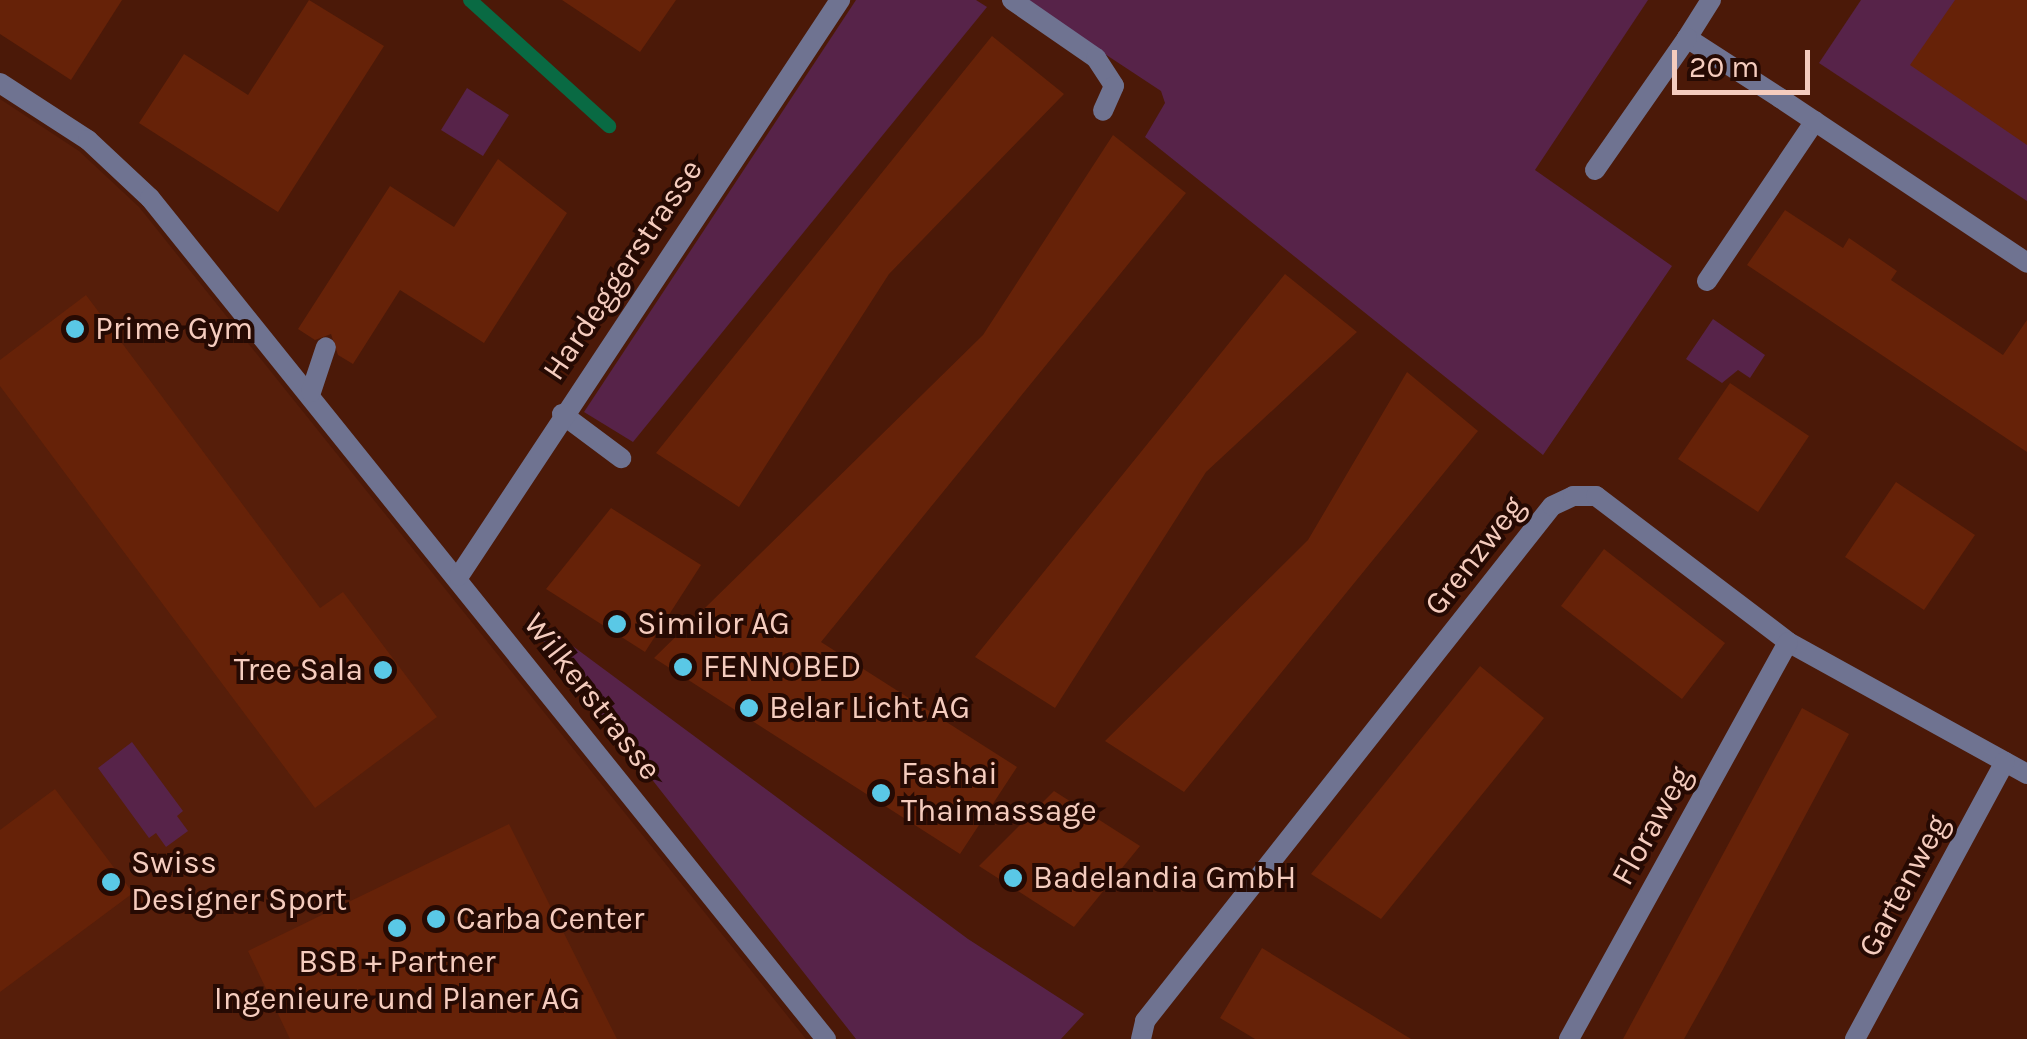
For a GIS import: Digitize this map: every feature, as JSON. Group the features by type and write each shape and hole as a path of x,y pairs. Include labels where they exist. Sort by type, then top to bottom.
{"street":[{"name":"Hardeggerstrasse","path":"459,576 562,414 840,0"},
{"path":"1012,0 1096,58 1114,86 1103,111"},
{"path":"1595,170 1711,0"},
{"path":"1687,38 2027,263"},
{"name":"Wilkerstrasse","path":"0,83 114,163 310,392 826,1039"},
{"path":"1708,280 1814,121"},
{"path":"310,392 326,347"},
{"path":"562,414 621,458"},
{"name":"Grenzweg","path":"1141,1039 1145,1021 1560,500 1596,496 1788,642 2027,774"},
{"name":"Floraweg","path":"1569,1039 1788,642"},
{"name":"Gartenweg","path":"1855,1039 2005,762"}],"shaded area":[{"path":"856,0 976,0 987,7 633,442 584,412"},
{"path":"1023,0 1648,0 1535,170 1672,266 1543,455 1145,137 1165,103 1161,91"},
{"path":"1861,0 2027,0 2027,201 1819,63"},
{"path":"467,88 509,115 483,156 441,130"},
{"path":"0,99 79,151 139,207 806,1039 0,1039"},
{"path":"1713,319 1765,355 1750,378 1738,370 1722,383 1686,359"},
{"path":"547,627 968,939 1084,1014 1061,1039 856,1039 540,637"},
{"path":"132,742 183,811 177,816 188,831 166,847 156,833 149,838 98,768"}],"building":[{"path":"0,0 122,0 71,80 0,34"},
{"path":"309,0 384,46 278,212 139,123 184,54 248,95"},
{"path":"562,0 676,0 640,52"},
{"path":"1955,0 2027,0 2027,145 1910,65"},
{"path":"992,36 1064,94 889,274 739,507 656,453"},
{"path":"1113,135 1186,193 821,642 1017,767 960,854 654,658 983,335"},
{"path":"498,159 567,213 484,343 400,290 353,364 338,355 331,334 315,340 298,329 390,186 454,227"},
{"path":"1785,210 1843,248 1849,238 1897,271 1891,280 2003,355 2027,320 2027,452 1747,265"},
{"path":"1285,274 1357,332 1206,472 1055,708 975,657"},
{"path":"86,295 320,608 343,592 437,717 315,808 0,386 0,360"},
{"path":"1407,372 1478,431 1184,792 1105,741 1308,540"},
{"path":"1730,383 1809,436 1758,512 1678,459"},
{"path":"1896,482 1975,535 1924,610 1845,557"},
{"path":"611,508 701,565 645,652 546,589"},
{"path":"1604,549 1725,643 1682,699 1561,606"},
{"path":"1480,666 1544,718 1381,919 1311,874"},
{"path":"1802,708 1849,734 1722,971 1684,1039 1623,1039"},
{"path":"55,789 133,893 0,992 0,830"},
{"path":"1054,791 1140,846 1074,927 979,866"},
{"name":"Carba Center","path":"509,824 617,1039 290,1039 248,951"},
{"path":"1262,948 1411,1039 1255,1039 1220,1018"}],"waterway":[{"path":"470,0 609,126"}],"place":[{"name":"Prime Gym","path":"75,329"},
{"name":"Similor AG","path":"617,624"},
{"name":"FENNOBED","path":"683,667"},
{"name":"Tree Sala","path":"383,670"},
{"name":"Belar Licht AG","path":"749,708"},
{"name":"Fashai Thaimassage","path":"881,793"},
{"name":"Badelandia GmbH","path":"1013,878"},
{"name":"Swiss Designer Sport","path":"111,882"},
{"name":"Carba Center","path":"436,919"},
{"name":"BSB + Partner Ingenieure und Planer AG","path":"397,928"}]}
